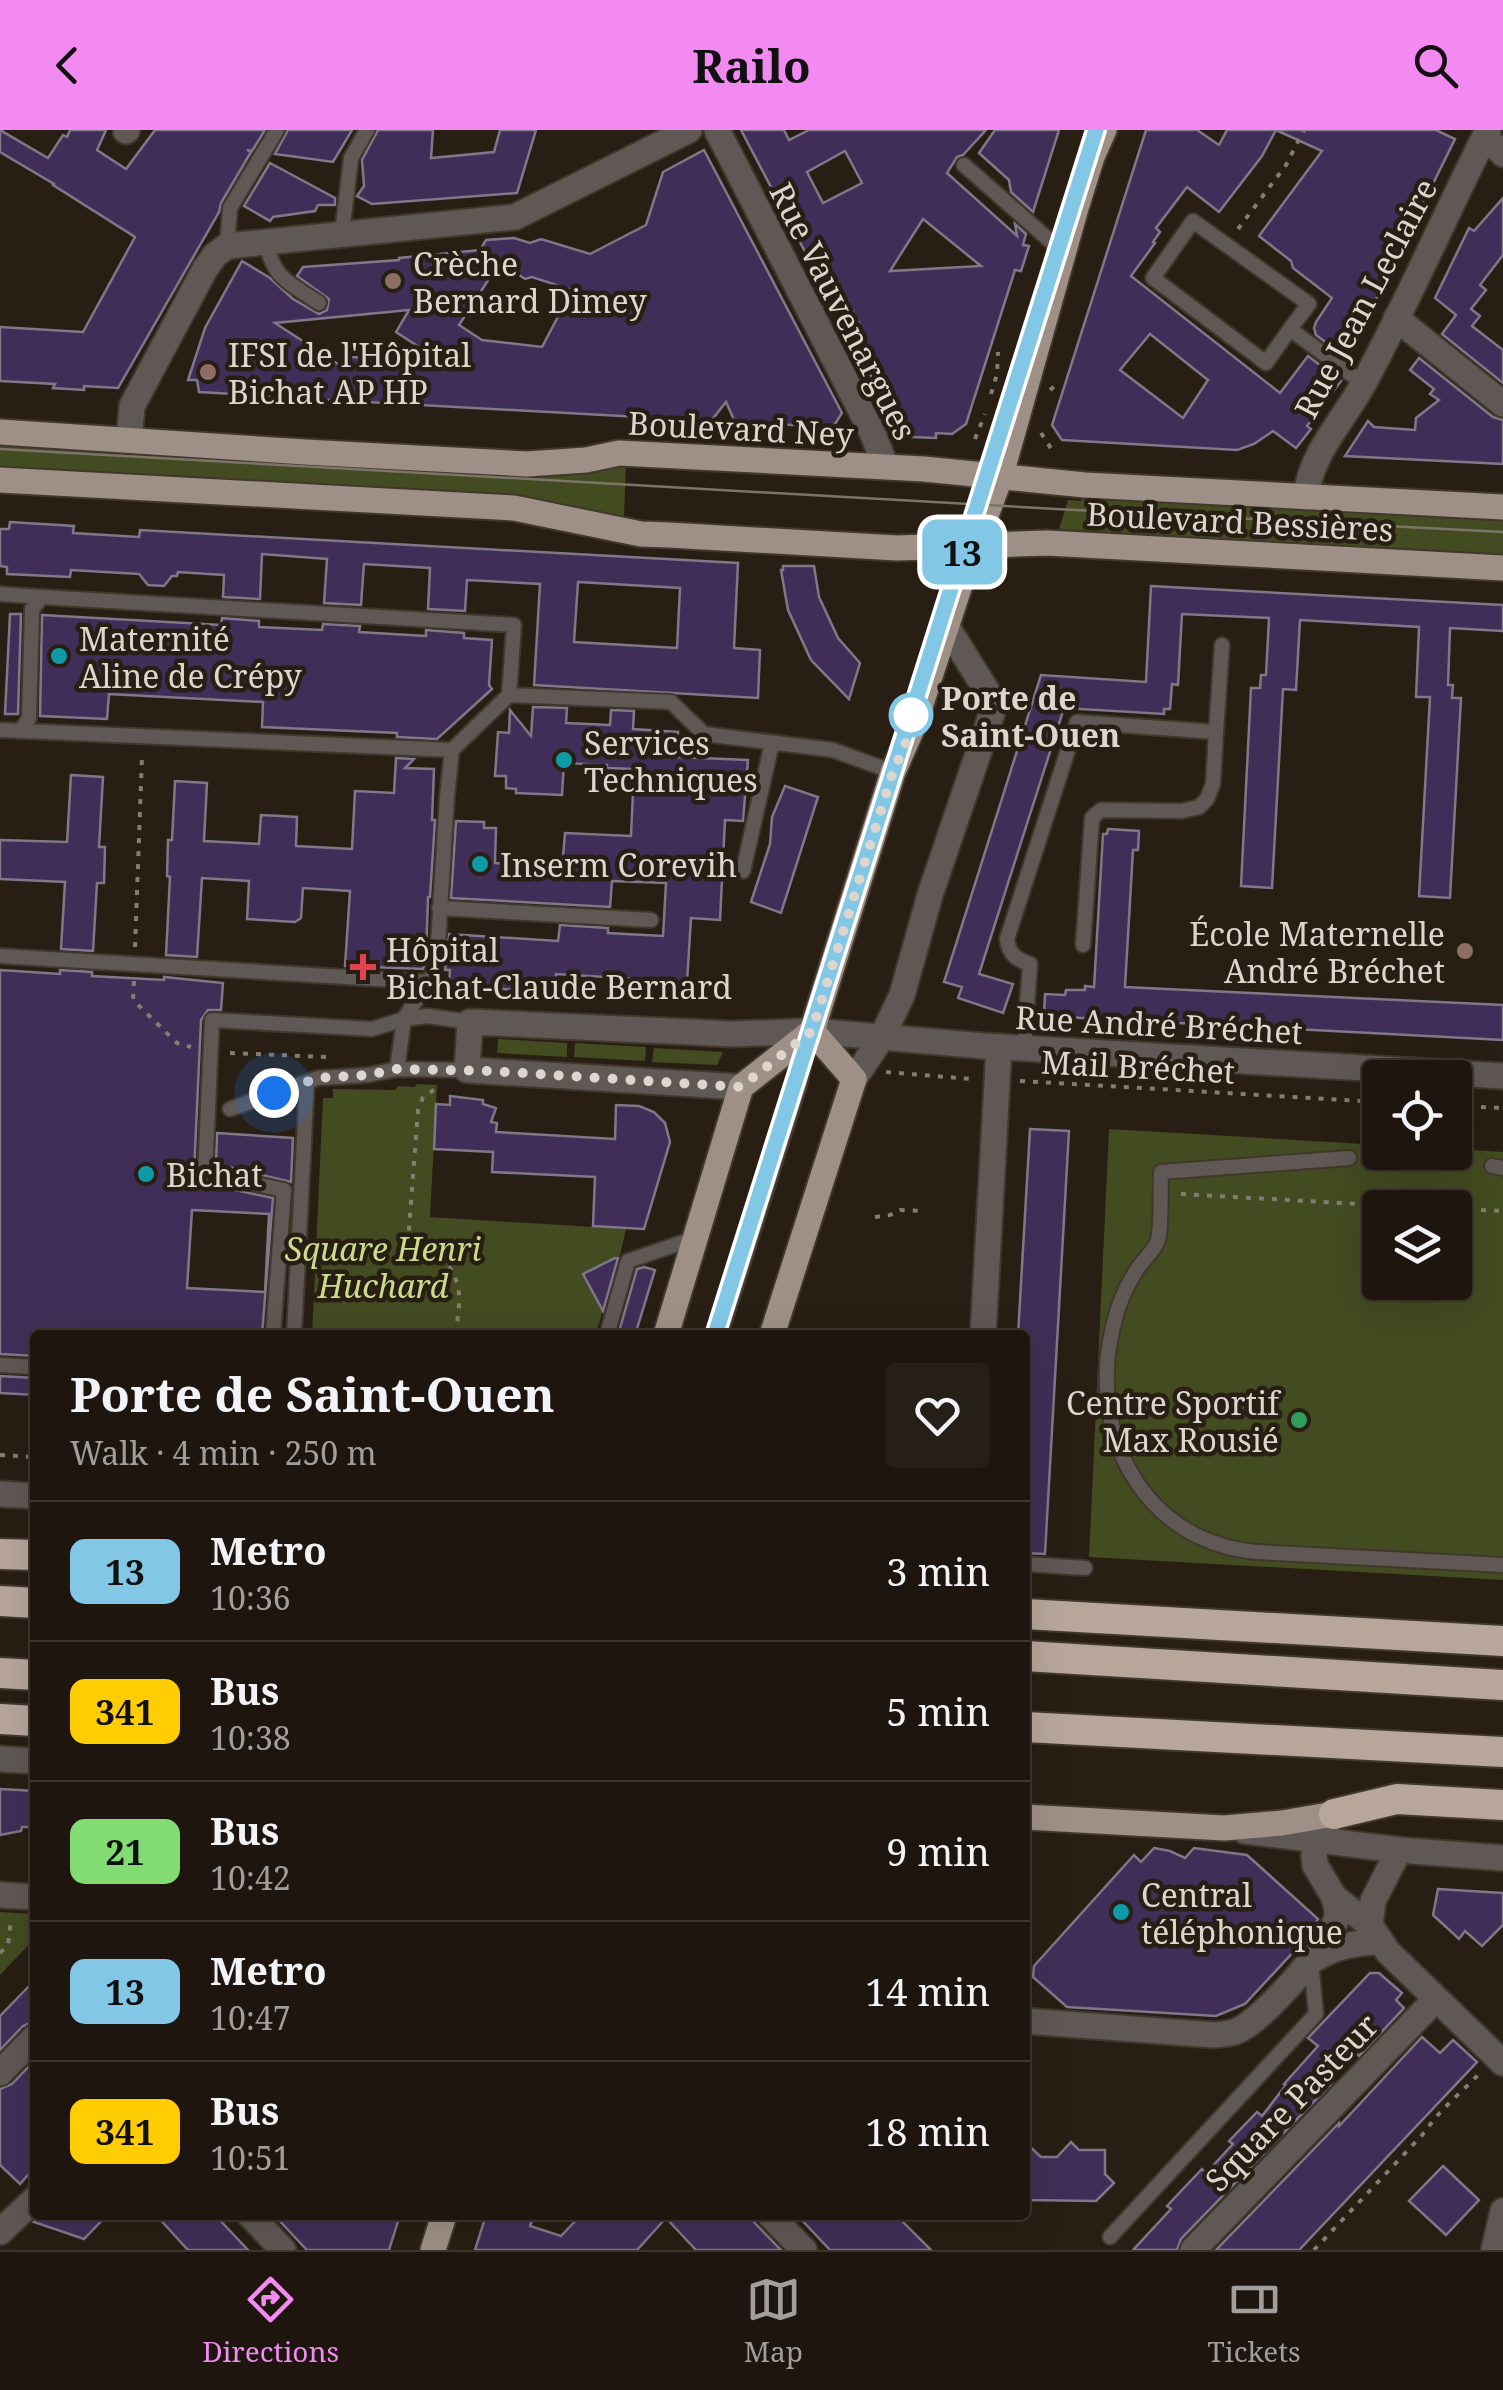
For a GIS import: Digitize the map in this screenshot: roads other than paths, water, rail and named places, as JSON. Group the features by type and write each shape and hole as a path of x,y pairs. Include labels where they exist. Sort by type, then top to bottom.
{"highway":[{"path":"0,1554 30,1555"},
{"path":"0,1602 30,1603"},
{"path":"1030,1614 1503,1641"},
{"path":"1030,1656 1503,1685"},
{"path":"0,1672 30,1675"},
{"path":"0,1719 30,1722"},
{"path":"1030,1727 1503,1752"},
{"path":"1334,1814 1398,1799 1503,1805"}],"main road":[{"path":"668,1330 741,1087 812,1031 893,772 915,722 1000,478 1087,174 1104,130"},
{"name":"Boulevard Ney","path":"0,432 528,464 619,454 886,467 1000,478"},
{"name":"Boulevard Bessières","path":"1000,478 1503,507"},
{"path":"0,480 514,508 641,534 897,548 974,547"},
{"name":"Boulevard Bessières","path":"974,547 1047,544 1503,568"},
{"path":"779,1330 854,1079 812,1031"},
{"path":"1030,1817 1224,1828 1334,1814"},
{"path":"433,2250 442,2220"}],"street":[{"path":"129,440 132,406 205,270 215,254 228,246 515,217 690,130"},
{"name":"Rue Vauvenargues","path":"716,130 872,432 886,467"},
{"name":"Rue Jean Leclaire","path":"1306,497 1307,480 1318,456 1364,384 1492,140"},
{"path":"1396,318 1503,404"},
{"path":"854,1079 882,1038 902,995 930,895 995,704 947,628"},
{"path":"470,1022 467,1070 741,1087"},
{"name":"Rue André Bréchet","path":"470,1022 733,1034 812,1031 1011,1048 1503,1076"},
{"path":"983,1330 996,1080 1011,1048"},
{"path":"0,1494 30,1496"},
{"path":"0,1759 30,1761"},
{"path":"1334,1814 1317,1841 1315,1865 1334,1897 1500,2059"},
{"path":"1224,1828 1399,1850 1503,1858"},
{"path":"1374,1933 1373,1901 1399,1850"},
{"path":"1030,2020 1214,2035 1235,2032 1254,2020 1311,1961 1338,1914 1334,1897"},
{"path":"1311,1961 1328,1950 1374,1933"},
{"name":"Square Pasteur","path":"1193,2250 1436,1999"},
{"path":"0,2072 30,2041"},
{"path":"0,2232 30,2204"},
{"path":"1494,2250 1503,2211"},
{"path":"255,2220 282,2250"},
{"path":"775,2220 804,2250"}],"lane":[{"path":"228,246 230,208 277,130"},
{"path":"342,233 351,158 367,130"},
{"path":"964,165 1065,254"},
{"path":"1192,221 1308,304 1290,330 1266,364 1153,278 1192,221"},
{"path":"265,242 279,276 319,303"},
{"path":"1290,330 1364,384"},
{"path":"0,594 514,625 509,695 452,750 438,960 404,1019 397,1069"},
{"path":"21,731 29,718 32,609 42,597"},
{"path":"1082,945 1092,818 1100,810 1182,812 1199,807 1207,799 1213,784 1222,645"},
{"path":"509,695 671,702 704,734 833,750 893,772"},
{"path":"1011,1048 1030,964 1016,959 1008,949 1008,939 1077,722 1216,732"},
{"path":"0,730 452,750"},
{"path":"743,870 772,742"},
{"path":"440,908 650,920"},
{"path":"0,956 427,982"},
{"path":"273,1330 284,1190 205,1173 212,1020 372,1029 404,1019 441,1016 470,1022"},
{"path":"722,1330 799,1086 812,1031"},
{"path":"230,1109 318,1078 397,1069 467,1070"},
{"path":"294,1330 308,1082"},
{"path":"1349,1158 1162,1172 1158,1243 1137,1268 1124,1292 1112,1328 1108,1404 1116,1441 1126,1466 1150,1500 1192,1534 1218,1544 1244,1550 1503,1565"},
{"path":"608,1330 628,1261 696,1238"},
{"path":"0,1365 30,1367"},
{"path":"1030,1564 1085,1568"},
{"path":"1110,2236 1316,2014 1311,1961"}],"tram line":[{"path":"0,449 1503,532"}],"metro line":[{"name":"13","path":"717,1330 1096,130"}],"place":[{"name":"Crèche Bernard Dimey","path":"393,281"},
{"name":"IFSI de l'Hôpital Bichat AP HP","path":"208,372"},
{"name":"Maternité Aline de Crépy","path":"59,656"},
{"name":"Porte de Saint-Ouen","path":"911,715"},
{"name":"Services Techniques","path":"564,760"},
{"name":"Inserm Corevih","path":"480,864"},
{"name":"École Maternelle André Bréchet","path":"1465,951"},
{"name":"Hôpital Bichat-Claude Bernard","path":"363,967"},
{"name":"Bichat","path":"146,1174"},
{"name":"Centre Sportif Max Rousié","path":"1299,1420"},
{"name":"Central téléphonique","path":"1121,1912"}],"park label":[{"name":"Square Henri Huchard","path":"383,1266"}]}
